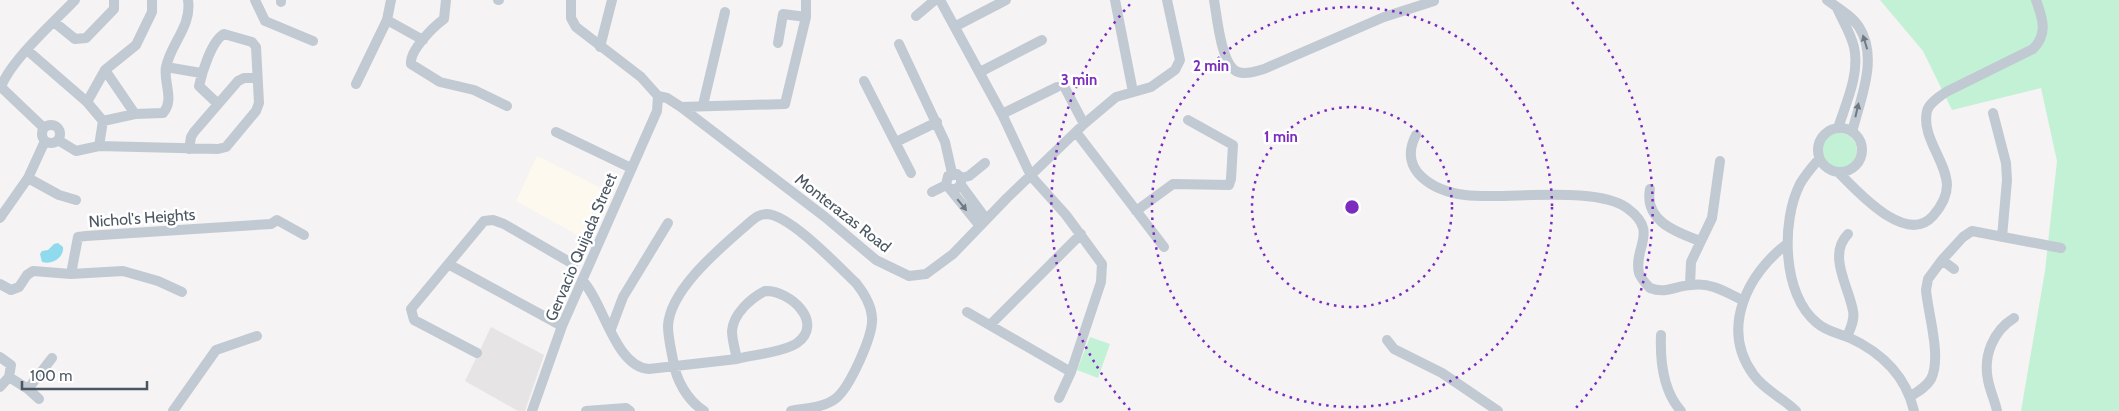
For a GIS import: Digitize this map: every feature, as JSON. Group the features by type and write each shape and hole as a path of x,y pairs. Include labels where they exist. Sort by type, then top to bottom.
{"street":[{"path":"44,128 1,87 4,78 27,50 75,0"},
{"path":"54,22 75,39 86,38 114,9 114,0"},
{"path":"87,102 106,70 136,45 152,12 152,0"},
{"path":"103,121 135,114 163,113 167,109 166,67 188,17 188,0"},
{"path":"255,0 265,21 313,41"},
{"path":"356,84 387,20 391,0"},
{"path":"446,0 444,19 432,28 410,61 440,82 474,90 507,106"},
{"path":"571,0 571,18 576,27 641,77 658,96"},
{"path":"600,47 612,0"},
{"path":"681,106 785,104 806,18 806,0"},
{"path":"916,16 936,0"},
{"path":"940,0 956,26 1002,114 1031,176 1081,234 1102,264 1103,275 1070,372 1059,398"},
{"path":"956,26 1006,0"},
{"path":"1115,0 1133,92"},
{"name":"Monterazas Road","path":"658,96 667,98 681,106 825,217 876,260 909,276 926,274 953,254 1007,198 1116,96 1151,88 1179,66 1180,60 1167,0"},
{"path":"1214,0 1225,56 1229,66 1238,72 1250,73 1264,69 1384,17 1434,1"},
{"path":"1827,0 1859,27 1868,52 1867,69 1852,132"},
{"path":"1840,173 1854,168 1860,160 1861,144 1852,132 1838,128 1828,132 1820,139 1818,144 1819,159 1827,169 1840,173 1858,193 1901,224 1915,224 1930,219 1938,210 1947,184 1932,143 1927,110 1935,100 1946,92 2033,49 2040,42 2044,26 2036,0"},
{"path":"1836,7 1849,34 1856,62 1838,128"},
{"path":"703,106 725,12"},
{"path":"778,42 783,14 806,18"},
{"path":"387,20 423,40"},
{"path":"58,140 60,135 59,129 54,125 44,128 42,138 45,141 49,143 58,140 76,151 99,146 190,149 218,149 226,147 256,111 259,103 256,47 252,42 224,34 218,37 201,73 199,86 218,104"},
{"path":"980,72 1042,40"},
{"path":"899,44 937,122 958,179 983,222"},
{"path":"27,50 87,102 103,121 99,146"},
{"path":"166,67 201,73"},
{"path":"106,70 135,114"},
{"path":"190,149 191,137 238,81 244,78 257,78"},
{"path":"864,80 911,173"},
{"path":"1002,114 1061,88 1084,124"},
{"name":"Gervacio Quijada Street","path":"532,411 562,326 657,111 658,96"},
{"path":"1993,112 2006,163 2007,180 2002,237"},
{"path":"1136,211 1173,184 1229,184 1233,145 1188,120"},
{"path":"896,142 937,122"},
{"path":"556,132 632,168"},
{"path":"1076,132 1164,247"},
{"path":"1416,135 1410,147 1414,166 1432,185 1446,191 1466,195 1550,195 1613,201 1625,206 1640,220 1644,230 1643,244 1636,274 1650,288 1658,292 1666,292 1690,284 1718,288 1742,300"},
{"path":"0,218 28,178 45,141"},
{"path":"1819,159 1801,183 1789,221 1787,244 1792,281 1796,295 1805,311 1816,323 1827,330 1847,337 1878,356 1894,369 1911,396 1914,411"},
{"path":"1690,284 1691,262 1712,218 1720,161"},
{"path":"983,222 948,187 948,176 958,179 969,176 985,163"},
{"path":"28,178 59,195 76,200"},
{"path":"932,192 948,187"},
{"path":"1650,189 1648,199 1650,206 1665,225 1700,241"},
{"path":"704,411 695,405 684,390 674,365 668,324 670,315 688,282 698,270 759,215 777,216 787,220 856,283 865,295 873,319 865,347 844,390 827,404 791,411"},
{"name":"Nichol's Heights","path":"71,274 78,237 267,224 279,220 304,235"},
{"path":"478,352 414,320 411,309 450,265 484,221 493,220 504,224 573,264"},
{"path":"611,329 623,297 668,223"},
{"path":"1911,396 1924,388 1932,378 1935,365 1926,290 1928,279 1963,237 1972,231 2061,248"},
{"path":"991,324 1081,234"},
{"path":"1847,337 1853,318 1853,310 1842,277 1840,248 1848,234"},
{"path":"1787,244 1770,258 1748,287 1742,300 1740,338 1747,364 1760,382 1796,411"},
{"path":"1942,260 1954,269"},
{"path":"450,265 562,326"},
{"path":"0,284 11,290 19,287 27,275 33,271 71,274 123,271 158,281 182,292"},
{"path":"582,280 593,294 626,357 635,366 649,369 737,359 785,348 800,340 807,327 806,317 794,301 776,291 765,291 751,300 740,313 733,327 737,359"},
{"path":"967,312 991,324 1070,372"},
{"path":"1997,411 1987,379 1989,349 2001,327 2014,318"},
{"path":"1661,335 1662,365 1670,393 1680,411"},
{"path":"173,411 216,350 257,336"},
{"path":"1387,340 1394,349 1442,373 1498,411"},
{"path":"0,357 11,365 9,377 0,387"},
{"path":"28,389 52,358"},
{"path":"9,377 28,389 39,399"},
{"path":"586,411 626,408 630,411"}],"shaded area":[{"path":"537,156 613,194 590,242 516,201"},
{"path":"491,327 544,355 525,411 518,411 465,381"}],"green space":[{"path":"1880,0 2119,0 2119,411 2021,411 2045,271 2057,161 2041,88 1952,110 1923,51"},
{"path":"1839,133 1851,139 1857,151 1851,163 1839,169 1827,163 1821,151 1827,139"},
{"path":"1090,337 1110,344 1098,378 1077,370"}],"water":[{"path":"58,243 63,247 63,251 57,260 46,263 42,262 40,254 42,251 48,250"}]}
